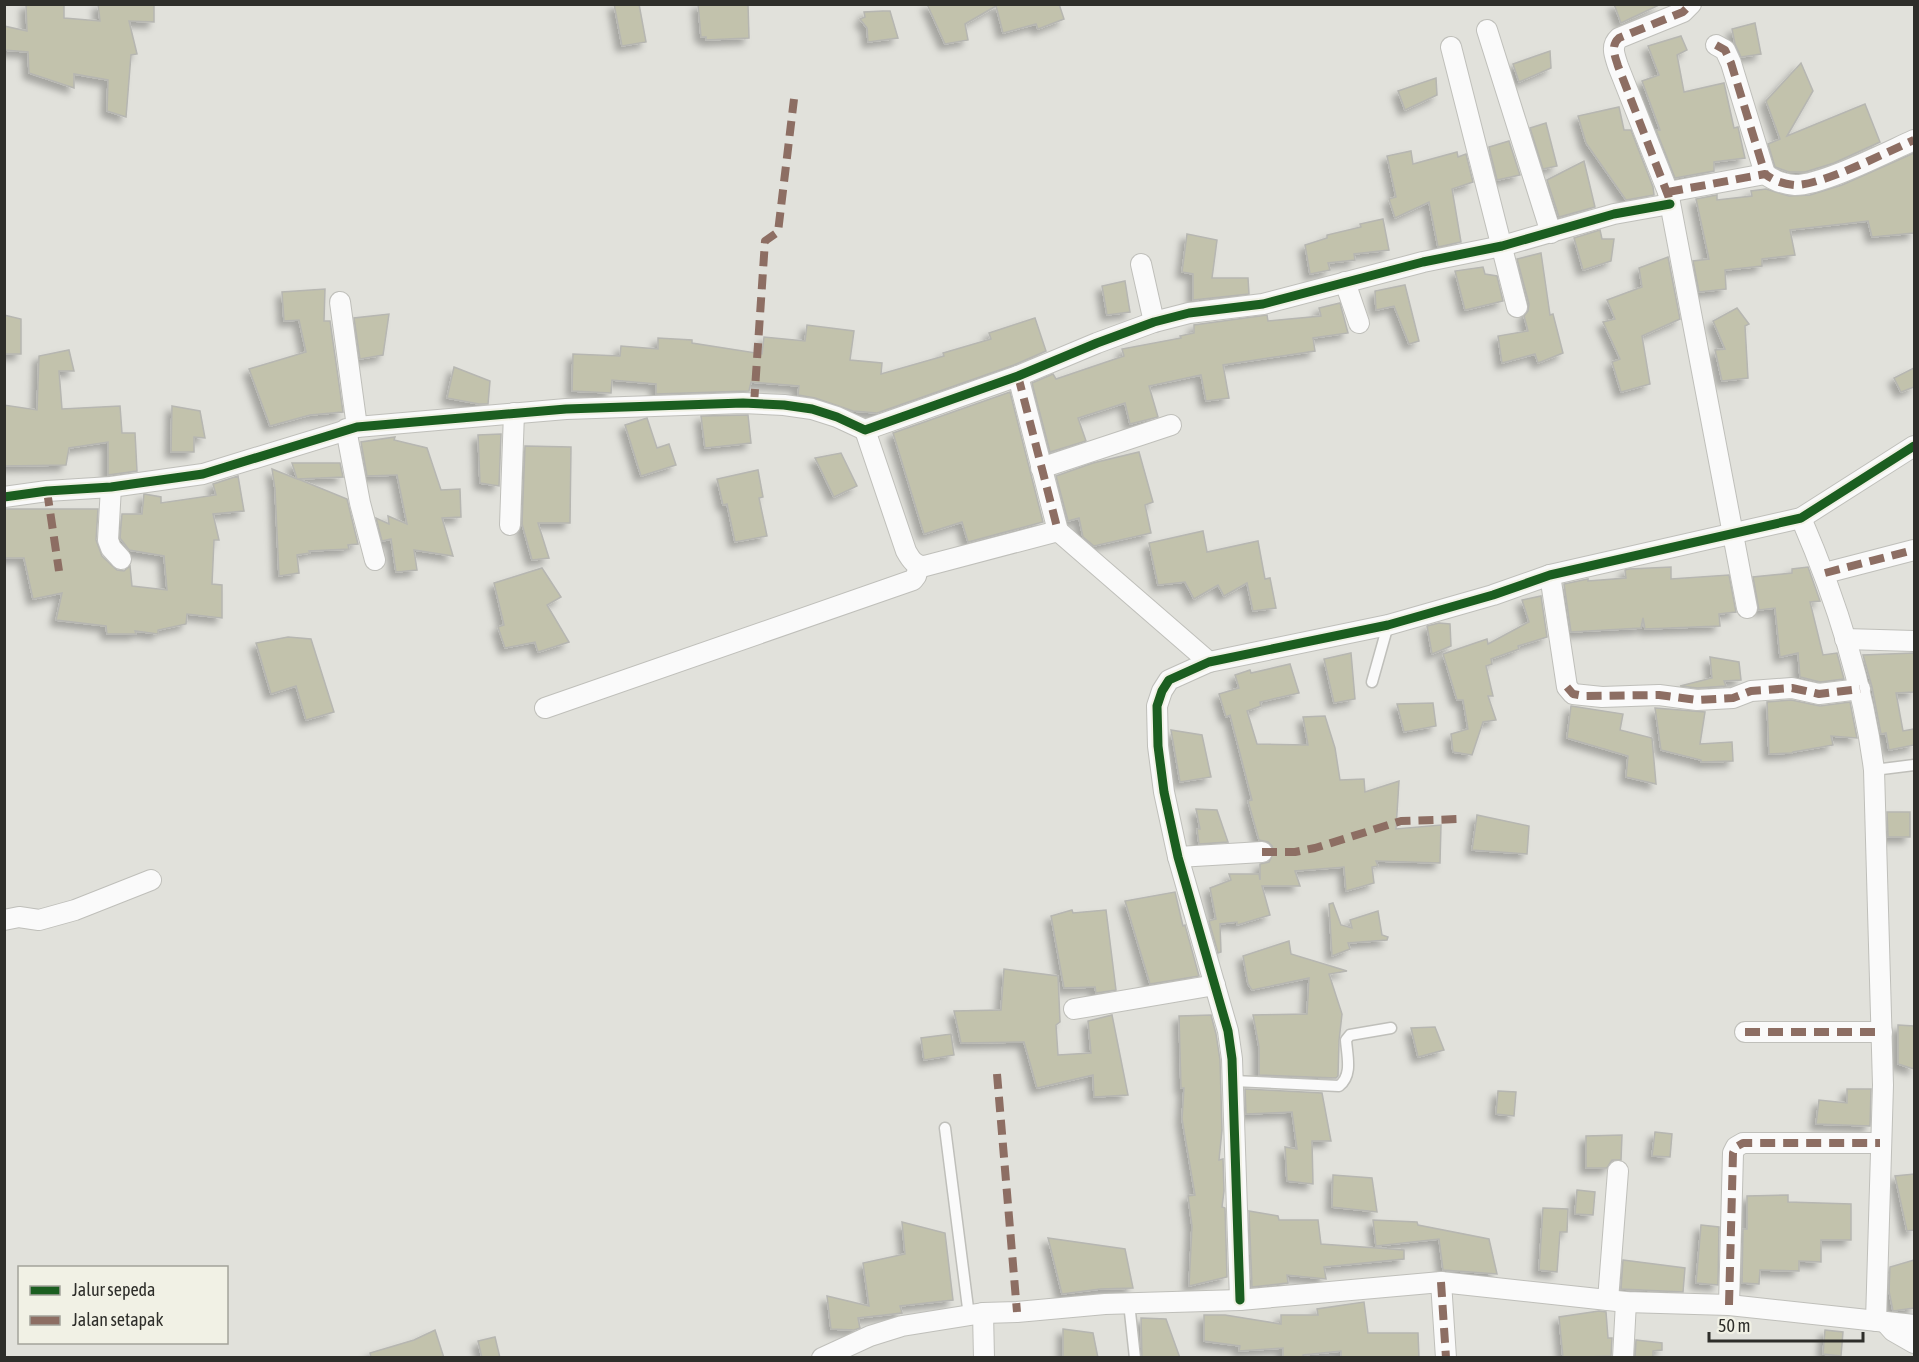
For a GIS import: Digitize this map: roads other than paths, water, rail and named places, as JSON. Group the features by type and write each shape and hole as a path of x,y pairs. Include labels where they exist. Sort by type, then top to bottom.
{"street":[{"path":"1691,4 1683,12 1618,38 1613,48 1669,198 1747,608"},
{"path":"1487,30 1551,232"},
{"path":"1716,45 1725,50 1731,63 1765,174 1773,180 1783,183 1809,183 1914,140"},
{"path":"1451,47 1517,307"},
{"path":"4,497 47,491 111,487 203,474 351,428 578,408 784,405 812,409 865,430 1018,376 1154,322 1189,313 1263,304 1423,262 1502,246 1669,198 1765,174"},
{"path":"1141,264 1154,322"},
{"path":"1345,282 1359,323"},
{"path":"340,302 360,502 375,560"},
{"path":"1018,376 1058,531 1209,662"},
{"path":"510,525 514,413"},
{"path":"1041,468 1171,425"},
{"path":"865,430 906,551 918,566 1058,531"},
{"path":"1240,1300 1233,1081 1228,1031 1178,857 1164,792 1158,746 1157,706 1169,680 1209,662 1388,625 1493,595 1550,575 1801,518 1914,446"},
{"path":"111,487 108,540 111,548 121,559"},
{"path":"1801,518 1825,573 1845,639 1853,657 1868,725 1874,770 1883,1085 1880,1321"},
{"path":"1825,573 1914,550"},
{"path":"545,708 913,580 918,566"},
{"path":"1550,575 1567,687 1573,694 1602,697 1659,695 1696,700 1733,698 1761,690 1792,688 1819,694 1860,689"},
{"path":"1845,639 1914,641"},
{"path":"1178,857 1262,852"},
{"path":"4,920 19,917 39,920 75,910 151,880"},
{"path":"1074,1009 1215,985"},
{"path":"1745,1032 1882,1032"},
{"path":"1729,1305 1733,1153 1736,1147 1743,1143 1881,1143"},
{"path":"1618,1172 1617,1301 1623,1358"},
{"path":"1441,1282 1446,1358"},
{"path":"822,1358 870,1336 902,1326 976,1315 1129,1303 1240,1300 1441,1282 1617,1301 1729,1305 1914,1325"},
{"path":"976,1315 984,1358"},
{"path":"1880,1321 1914,1343"}],"lane":[{"path":"1372,682 1388,625"},
{"path":"1874,770 1914,765"},
{"path":"1233,1081 1339,1086 1346,1081 1348,1072 1346,1040 1350,1035 1391,1028"},
{"path":"945,1128 976,1315"},
{"path":"1129,1303 1135,1358"}]}
